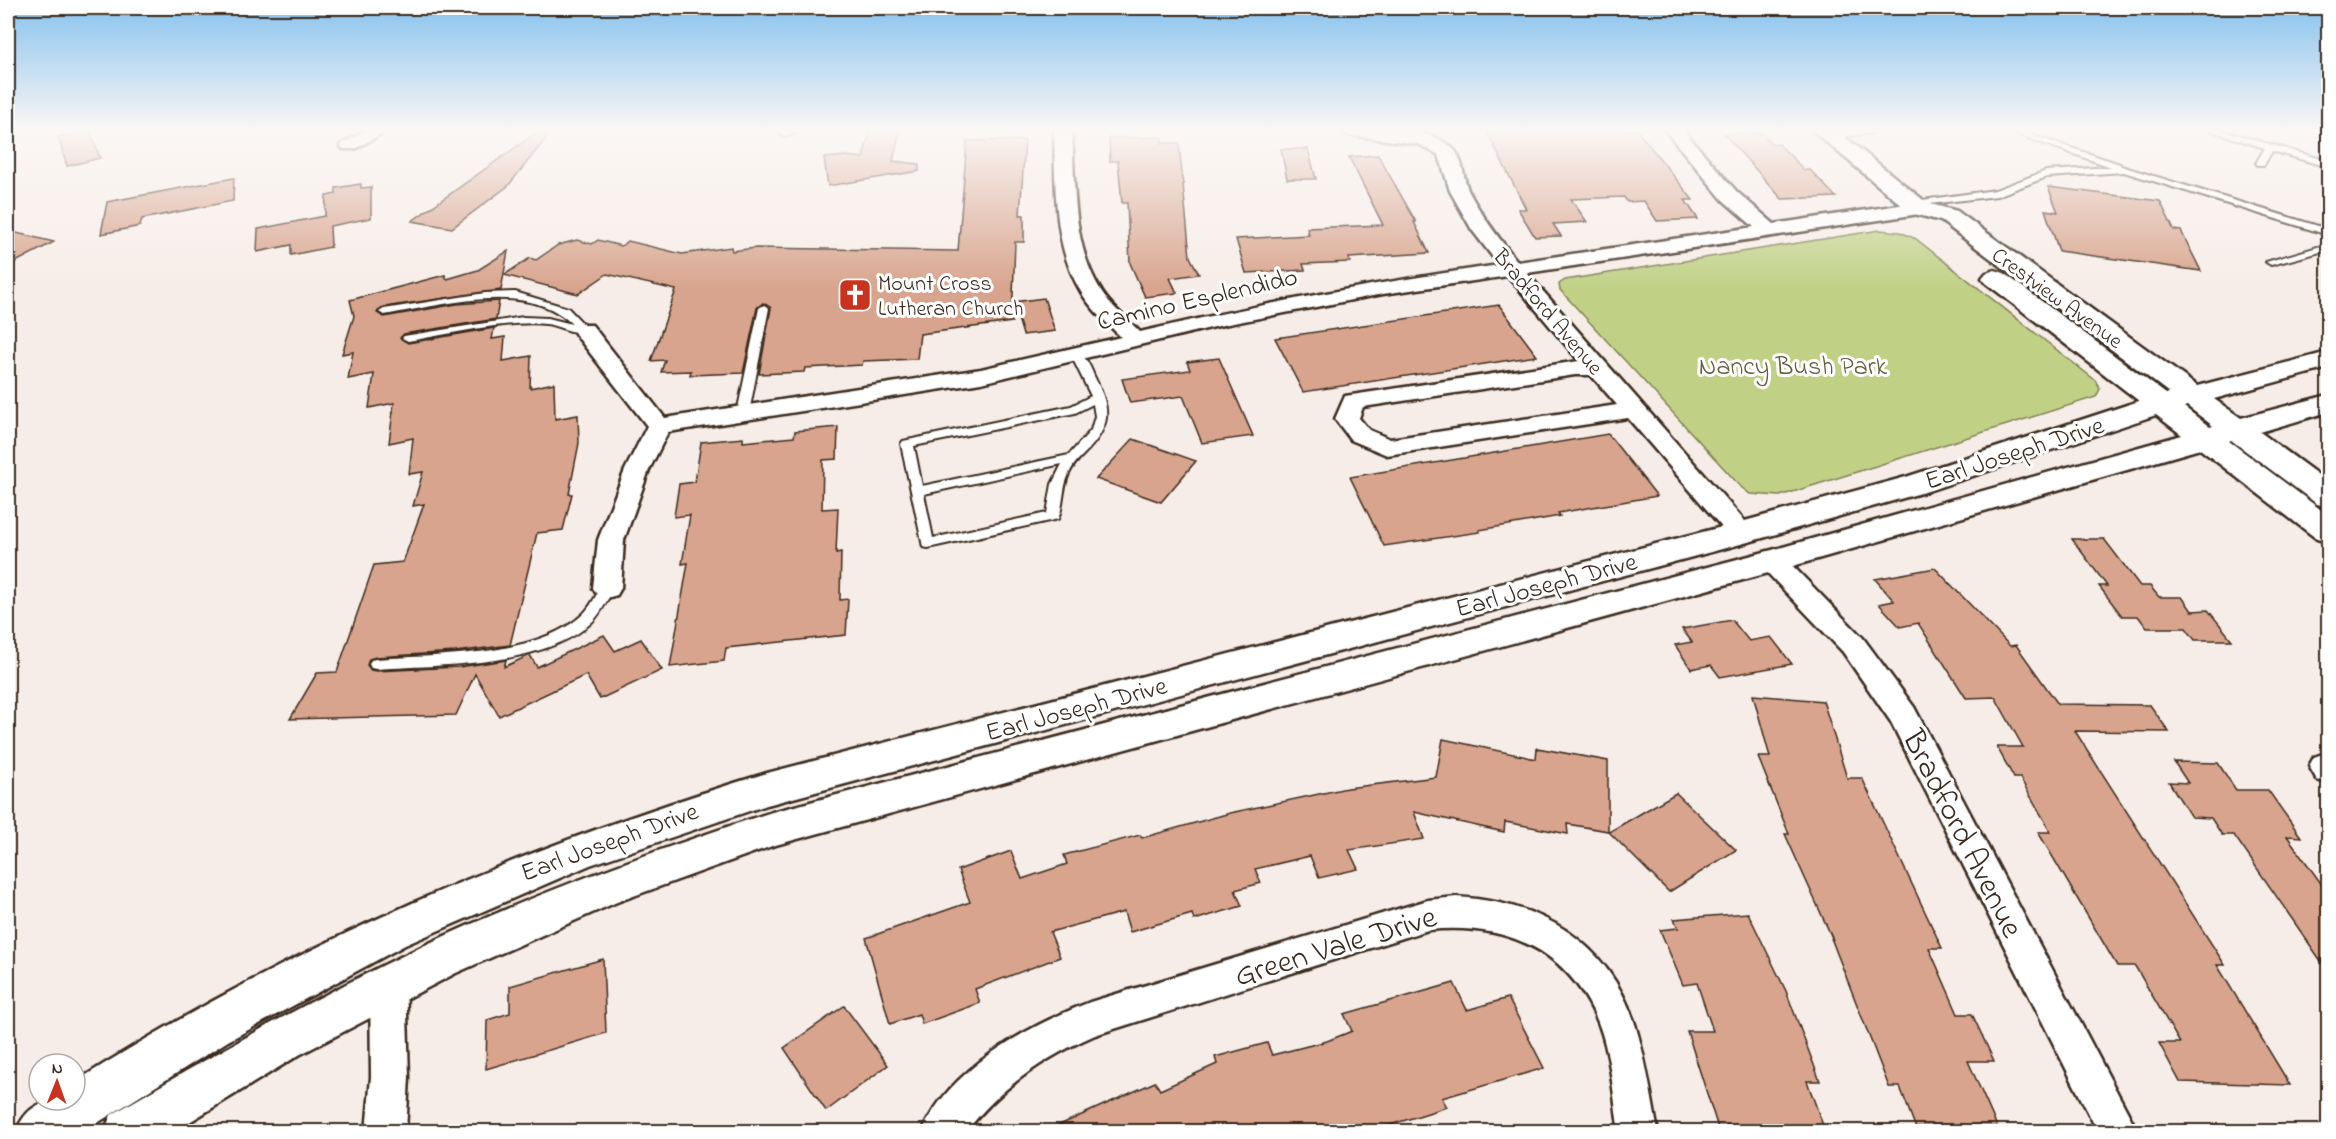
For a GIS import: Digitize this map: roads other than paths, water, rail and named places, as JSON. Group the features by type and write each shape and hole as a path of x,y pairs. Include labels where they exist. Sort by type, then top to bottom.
{"main road":[{"name":"Crestview Avenue","path":"1889,183 1917,206 1919,221 2177,400"},
{"name":"Earl Joseph Drive","path":"40,1131 146,1064 238,1011 374,939 484,888 558,858 699,808 1741,533 1917,484 2177,400 2328,360"},
{"path":"2177,400 2238,428 2328,497"},
{"path":"2177,400 2207,437 2328,531"},
{"name":"Earl Joseph Drive","path":"128,1131 300,1029 388,982 556,905 629,877 772,829 1772,561 2328,403"},
{"path":"374,939 388,982"}],"street":[{"path":"1066,183 1069,226 1077,264 1092,294 1135,339"},
{"name":"Bradford Avenue","path":"1457,183 1467,207 1482,230 1597,368 1741,533"},
{"path":"1719,183 1730,196 1770,230"},
{"name":"Camino Esplendido","path":"659,426 902,390 1077,355 1135,339 1310,301 1917,206"},
{"path":"584,330 659,426 637,470 611,540 607,588"},
{"path":"1597,368 1575,368 1353,401 1347,420 1360,435 1387,447 1633,410"},
{"name":"Bradford Avenue","path":"1772,561 1853,645 1903,715 2119,1131"},
{"name":"Green Vale Drive","path":"941,1131 979,1087 1031,1047 1060,1031 1090,1019 1428,915 1451,911 1499,915 1523,923 1566,949 1584,966 1599,986 1618,1030 1639,1131"},
{"path":"386,1131 390,1077 388,982"}],"lane":[{"path":"1917,206 1997,193 2022,183"},
{"path":"2171,183 2328,231"},
{"path":"2271,262 2328,247"},
{"path":"384,312 485,296 515,295 564,310 584,330"},
{"path":"743,413 764,308"},
{"path":"408,338 523,320 548,321 584,330"},
{"path":"1077,355 1096,398 1101,418 1095,431 1067,467 1056,492 1053,516 928,544 907,444 1075,409 1096,398"},
{"path":"918,491 1074,458"},
{"path":"376,664 485,655 526,648 552,638 584,621 607,588"}],"place":[{"name":"Mount Cross Lutheran Church","path":"855,295"}],"park label":[{"name":"Nancy Bush Park","path":"1793,365"}]}
